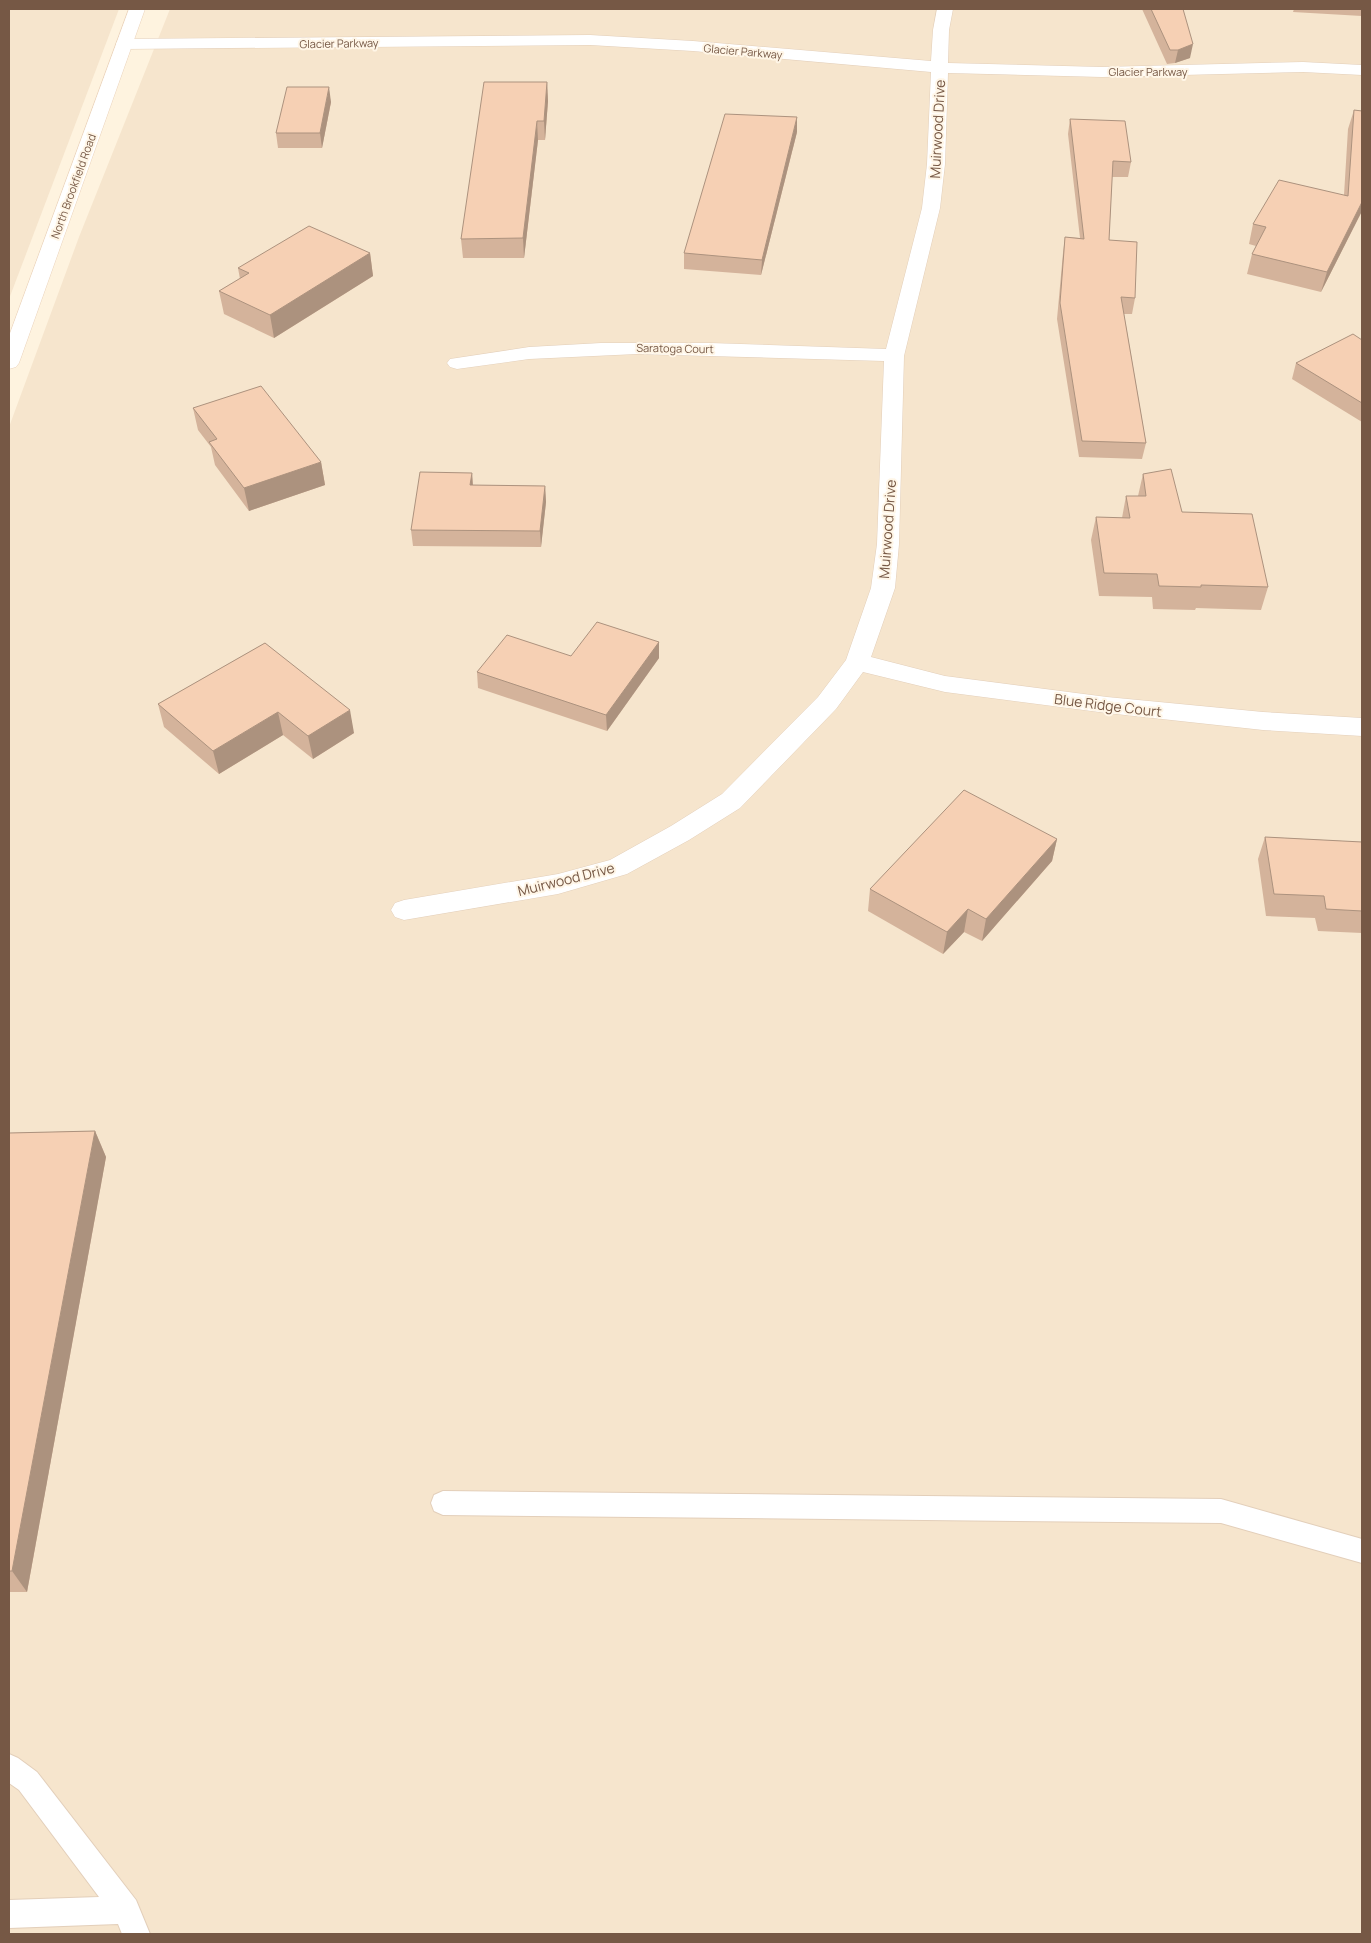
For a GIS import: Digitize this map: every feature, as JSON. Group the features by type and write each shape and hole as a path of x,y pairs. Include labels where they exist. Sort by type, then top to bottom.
{"street":[{"name":"North Brookfield Road","path":"9,363 137,9"},
{"name":"Muirwood Drive","path":"404,910 566,881 618,866 680,833 731,801 827,703 857,662 883,588 888,544 894,356 921,254 930,208 936,164 941,30 945,9"},
{"name":"Glacier Parkway","path":"124,44 590,40 658,43 940,67 1001,70 1201,71 1268,68 1362,70"},
{"name":"Saratoga Court","path":"457,363 508,354 618,348 690,347 894,356"},
{"name":"Blue Ridge Court","path":"857,662 945,684 1107,706 1263,721 1362,727"}],"lane":[{"path":"443,1503 1221,1511 1362,1551"},
{"path":"9,1767 28,1782 131,1922"},
{"path":"9,1914 131,1922"}],"shaded area":[{"path":"9,9 119,9 9,299"},
{"path":"170,9 1362,9 1362,1934 9,1934 9,427 79,237"}],"building":[{"path":"1151,9 1183,9 1193,44 1178,50 1170,50"},
{"path":"484,82 547,82 544,121 537,121 523,238 461,239"},
{"path":"287,87 329,87 320,133 276,133"},
{"path":"1354,110 1362,111 1362,202 1327,272 1252,254 1266,227 1253,224 1279,180 1348,196"},
{"path":"725,114 797,117 762,260 684,253"},
{"path":"1070,119 1125,121 1131,162 1113,161 1109,240 1137,242 1135,298 1121,297 1146,443 1082,441 1060,303 1065,237 1084,239"},
{"path":"309,226 370,253 270,315 219,291 249,273 238,268"},
{"path":"1353,334 1362,340 1362,403 1296,363"},
{"path":"261,386 321,462 244,488 209,442 217,439 193,408"},
{"path":"1171,469 1182,512 1252,514 1268,587 1159,586 1157,574 1104,573 1096,517 1130,518 1126,496 1146,496 1143,474"},
{"path":"420,472 472,473 470,485 545,486 540,531 411,530"},
{"path":"597,622 659,642 606,715 477,672 507,635 571,656"},
{"path":"265,643 350,710 308,736 278,712 213,751 158,704"},
{"path":"964,790 1057,839 986,919 968,909 947,932 870,889"},
{"path":"1265,837 1362,842 1362,911 1326,909 1324,896 1274,894"},
{"path":"95,1131 12,1571 9,1571 9,1133"}]}
